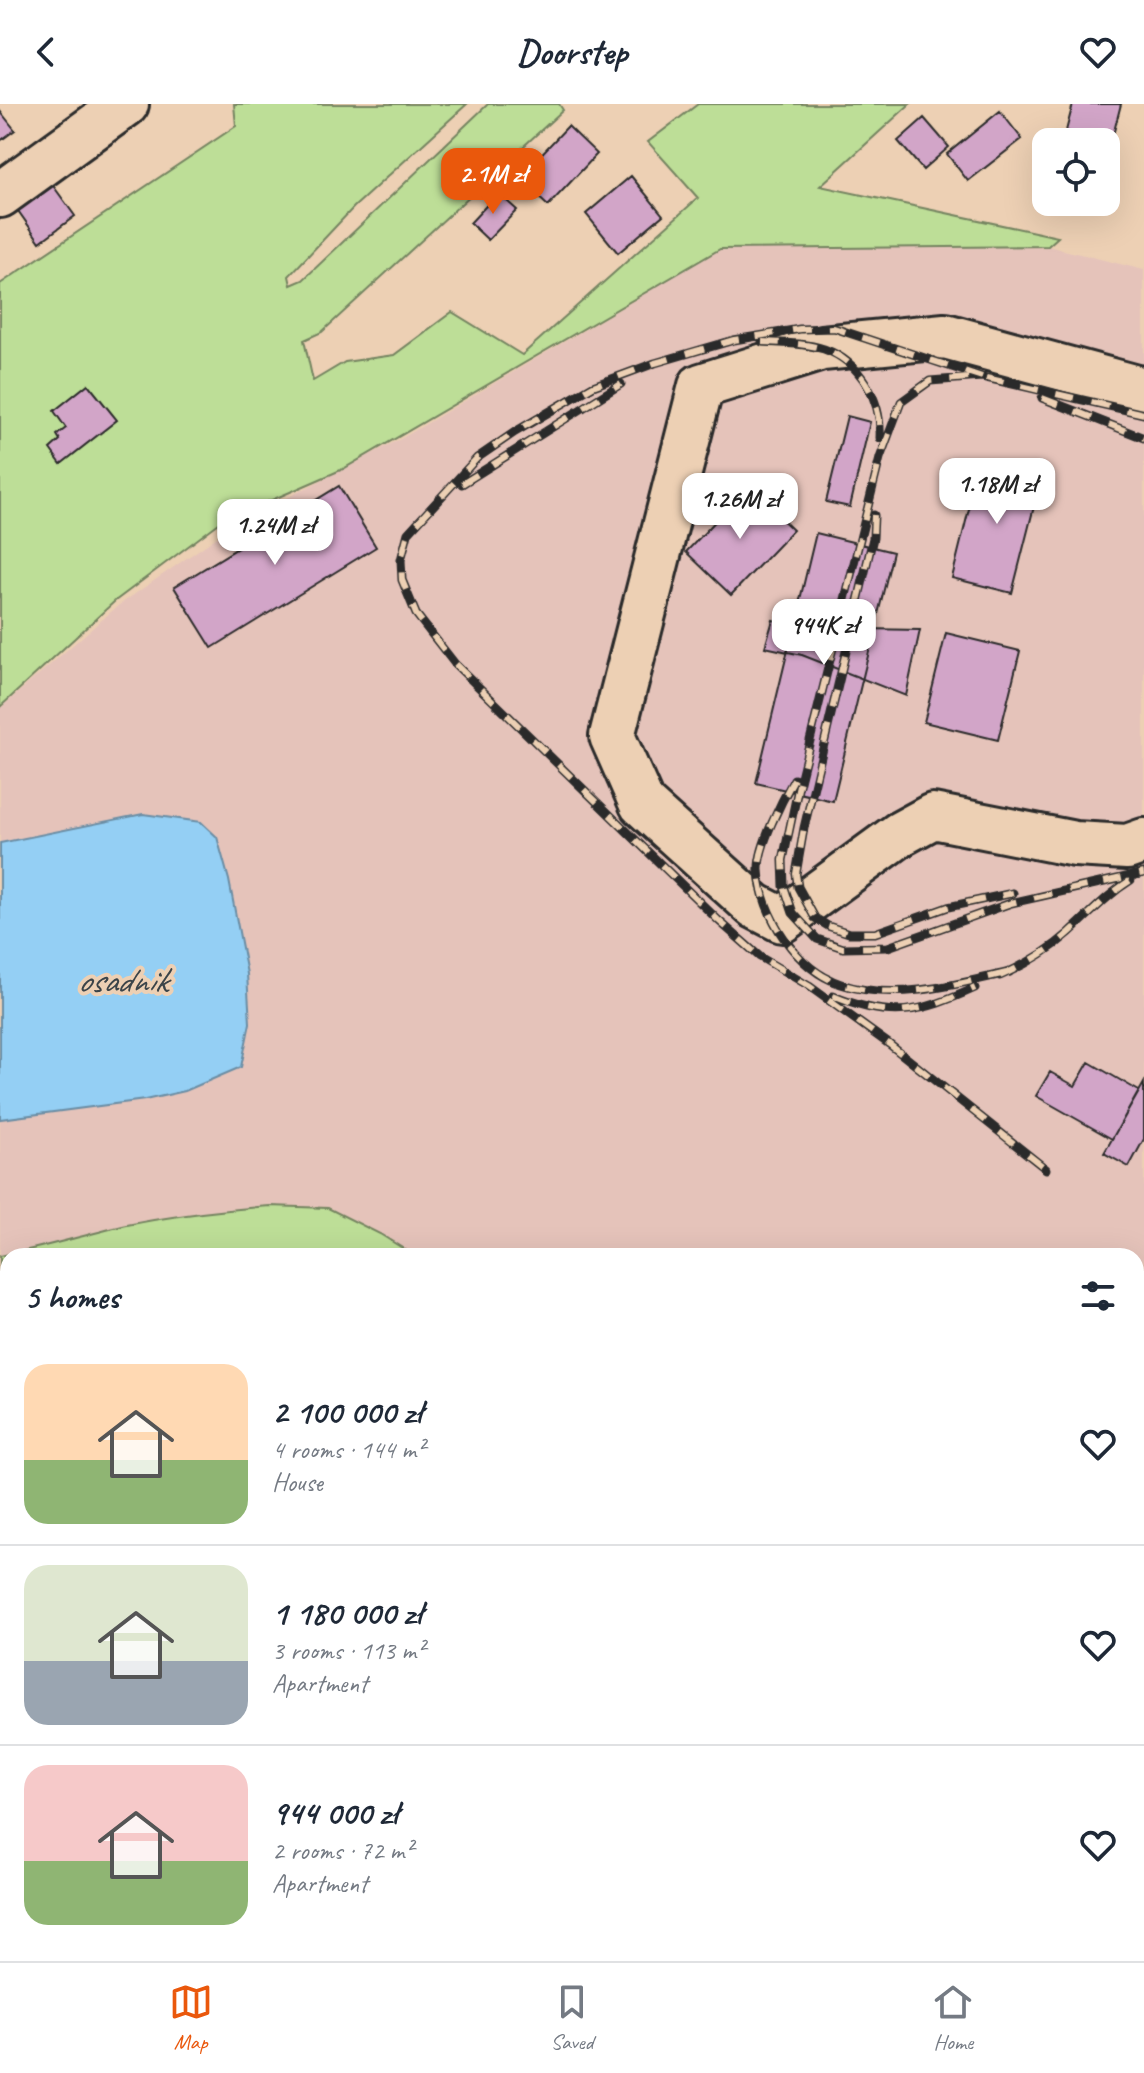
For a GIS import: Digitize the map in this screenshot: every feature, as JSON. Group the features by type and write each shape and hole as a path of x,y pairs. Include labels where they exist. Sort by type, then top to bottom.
{"lane":[{"path":"0,195 126,104"},
{"path":"1144,390 945,336 822,348 701,386 612,736 642,804 755,906 782,920 900,834 933,816 1075,844 1127,847 1144,841"}],"shaded area":[{"path":"1048,246 1144,270 1144,1248 0,1248 0,708 119,605 233,526 404,437 720,249"}],"green space":[{"path":"234,104 467,104 354,207 289,276 291,285 303,280 488,104 559,104 563,110 322,332 304,340 313,381 345,362 394,355 452,312 522,355 698,198 648,142 698,104 910,104 820,186 1058,237 1048,246 720,249 343,469 219,523 115,601 0,707 0,284 236,126"},
{"path":"270,1206 328,1208 402,1248 36,1248 145,1221"}],"water":[{"name":"osadnik","path":"143,814 201,822 217,837 229,880 247,974 250,1023 241,1067 185,1091 145,1100 0,1119 0,843"}],"building":[{"path":"1073,104 1121,104 1115,128 1067,128"},
{"path":"0,111 15,130 0,141"},
{"path":"1000,111 1022,139 968,181 947,154"},
{"path":"924,118 949,147 923,170 898,141"},
{"path":"568,126 597,154 548,206 532,191 529,167"},
{"path":"631,176 663,215 618,253 586,214"},
{"path":"49,180 75,216 40,242 14,205"},
{"path":"498,193 517,210 488,240 470,223"},
{"path":"88,384 117,420 61,464 50,449 60,440 57,435 66,428 54,411"},
{"path":"847,416 870,422 850,507 826,502"},
{"path":"981,460 1042,475 1012,593 952,578"},
{"path":"339,486 376,547 212,648 174,587"},
{"path":"748,487 793,530 731,595 686,552"},
{"path":"816,533 893,552 833,801 756,783"},
{"path":"773,620 808,628 920,630 906,696 802,655 765,647"},
{"path":"946,633 1020,651 998,740 924,722"},
{"path":"1089,1062 1139,1091 1112,1139 1036,1096 1050,1072 1075,1086"},
{"path":"1144,1083 1144,1139 1129,1167 1104,1153"}],"railway":[{"path":"982,377 834,328 800,329 734,340 655,363 593,386 477,458 408,533 401,560 402,580 416,614 455,664 718,920 760,957 809,986 889,1044 1046,1169"},
{"path":"762,342 817,347 849,363 867,384 873,397 880,438"},
{"path":"1144,414 982,377 930,381 901,402 880,458 783,860 784,886 793,913 817,939 843,948 888,947 1011,903 1144,873"},
{"path":"462,484 621,384"},
{"path":"1042,398 1144,438"},
{"path":"874,515 873,538 804,828 796,874 798,887 815,918 849,933 875,933 948,907 1013,893"},
{"path":"794,779 766,837 759,870 766,905 774,922 784,939 810,967 841,984 883,991 926,989 1010,972"},
{"path":"1000,976 1053,946 1106,898 1131,880"},
{"path":"833,996 853,1004 889,1011 921,1008 975,988"}]}
